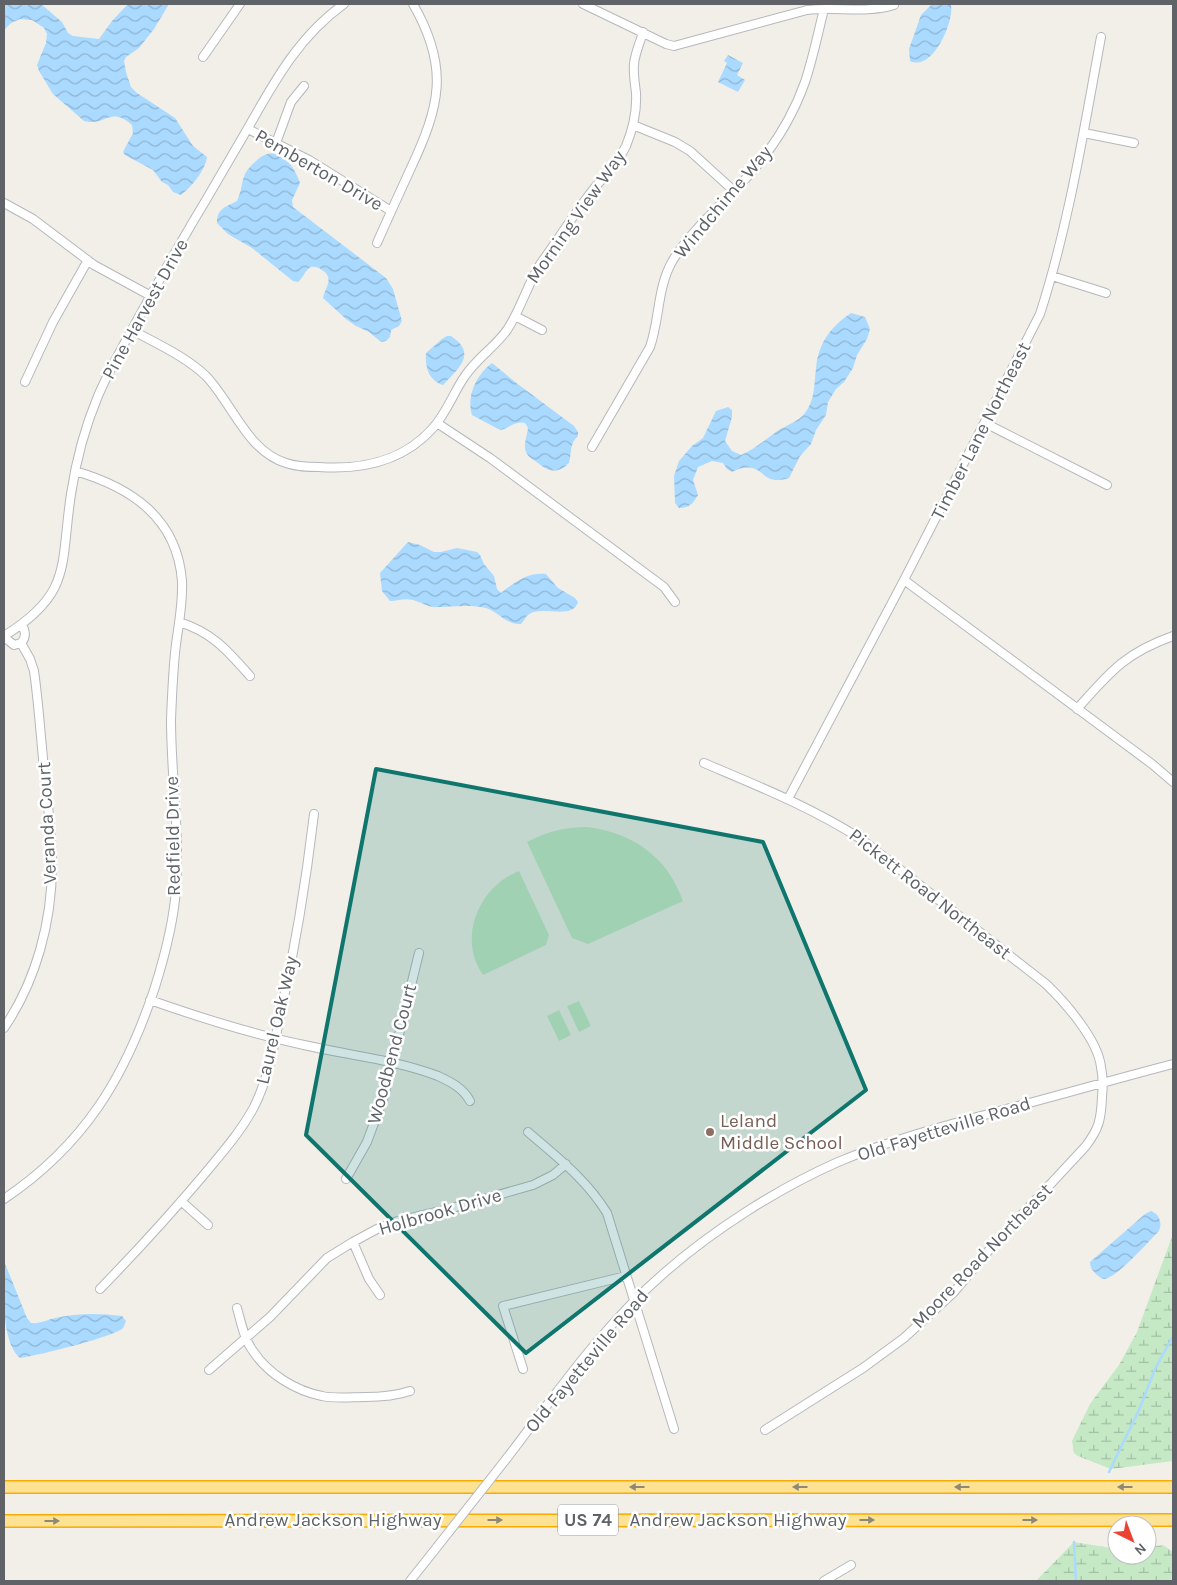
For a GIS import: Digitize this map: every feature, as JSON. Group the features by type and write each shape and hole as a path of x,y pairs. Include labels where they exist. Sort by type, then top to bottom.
{"highway":[{"name":"Andrew Jackson Highway","path":"4,1487 1173,1487"},
{"name":"Andrew Jackson Highway","path":"4,1521 1173,1520"}],"street":[{"path":"204,57 240,4"},
{"name":"Pine Harvest Drive","path":"4,636 22,624 44,604 62,572 75,471 85,433 98,396 132,330 276,79 294,52 313,30 344,4"},
{"path":"377,243 428,130 437,91 432,45 424,24 413,4"},
{"path":"583,4 666,44 674,46 796,12 824,8 868,10 894,5"},
{"name":"Windchime Way","path":"592,447 650,347 655,329 661,289 673,261 686,243 767,152 794,109 807,76 824,8"},
{"name":"Morning View Way","path":"132,330 181,357 204,374 254,440 267,453 286,463 340,469 372,465 404,452 424,437 437,423 465,376 476,362 501,338 515,316 536,271 590,193 618,161 633,125 636,100 634,65 643,32"},
{"name":"Timber Lane Northeast","path":"788,799 904,580 1040,314 1052,276 1084,133 1101,37"},
{"path":"276,143 291,102 304,86"},
{"path":"633,125 675,142 690,151 734,191"},
{"name":"Pemberton Drive","path":"248,129 309,160 391,211"},
{"path":"1084,133 1134,143"},
{"path":"4,203 33,219 88,260 151,296"},
{"path":"25,382 53,322 88,260"},
{"path":"1052,276 1106,293"},
{"path":"515,316 542,330"},
{"path":"437,423 497,463 664,587 675,602"},
{"path":"985,423 1107,485"},
{"name":"Redfield Drive","path":"4,1199 58,1156 92,1117 126,1061 150,1000 168,943 176,888 176,838 171,732 174,666 182,601 181,570 176,551 163,527 147,507 133,495 103,480 75,471"},
{"path":"904,580 1173,782"},
{"path":"179,622 194,626 212,637 250,676"},
{"name":"Veranda Court","path":"4,1028 21,999 39,954 47,922 52,878 51,838 34,671 21,643 25,637 25,630 22,624"},
{"path":"4,636 14,644 21,643"},
{"path":"1077,709 1107,674 1123,660 1140,649 1173,636"},
{"name":"Pickett Road Northeast","path":"704,763 788,799 834,822 861,839 1046,984 1063,1001 1084,1030 1096,1051 1101,1066 1103,1082"},
{"name":"Laurel Oak Way","path":"100,1289 181,1201 227,1147 248,1118 260,1093 275,1039 302,906 314,814"},
{"name":"Woodbend Court","path":"346,1179 373,1128 384,1096 419,953"},
{"path":"150,1000 275,1039 428,1072 449,1081 462,1090 470,1101"},
{"name":"Old Fayetteville Road","path":"410,1581 580,1364 635,1302 667,1270 755,1207 838,1162 888,1143 1173,1064"},
{"name":"Moore Road Northeast","path":"765,1430 864,1368 904,1338 954,1292 990,1249 1095,1134 1102,1114 1103,1082"},
{"path":"528,1132 578,1174 598,1198 607,1214 674,1429"},
{"name":"Holbrook Drive","path":"209,1370 270,1317 327,1258 353,1242 398,1221 533,1185 553,1175 566,1164"},
{"path":"181,1201 208,1224"},
{"path":"353,1242 369,1280 380,1295"},
{"path":"523,1369 503,1306 626,1276"},
{"path":"237,1308 246,1339 253,1352 286,1382 304,1391 324,1397 395,1396 410,1391"},
{"path":"824,1581 851,1564"}],"highlighted area":[{"path":"376,769 763,842 866,1090 526,1353 306,1135"}],"green space":[{"path":"587,827 619,835 646,849 668,871 683,901 588,944 572,938 527,842 541,835 556,831"},
{"path":"519,871 549,935 546,945 483,975 475,961 472,945 472,930 476,915 483,901 493,888 505,878"},
{"path":"579,1001 591,1026 579,1032 567,1006"},
{"path":"559,1010 571,1035 559,1041 547,1016"},
{"path":"1173,1234 1173,1461 1111,1469 1078,1456 1074,1453 1072,1441 1090,1404 1119,1365 1137,1332"},
{"path":"1074,1542 1107,1547 1107,1565 1157,1565 1157,1546 1163,1545 1173,1552 1173,1581 1036,1581"}],"water":[{"path":"4,4 41,4 62,22 68,33 73,36 99,39 128,4 169,4 154,29 139,48 126,57 124,61 131,87 175,118 193,146 207,157 201,172 189,188 181,195 173,192 153,170 125,155 123,152 133,133 132,125 124,119 113,117 91,122 84,121 53,94 37,65 46,43 47,34 44,28 32,20 20,19 11,23 4,30"},
{"path":"932,4 951,5 949,23 945,34 940,44 926,59 918,62 910,61 909,49 921,15"},
{"path":"728,55 743,63 737,75 745,80 738,92 718,82 727,63 724,61"},
{"path":"273,153 283,157 290,164 300,183 292,200 293,207 386,278 393,289 402,321 399,326 391,330 390,337 386,341 381,342 369,332 356,326 323,298 329,280 326,273 321,269 311,267 298,282 293,281 252,248 228,234 217,223 220,211 237,201 244,176 250,167 261,157"},
{"path":"851,313 865,317 870,329 867,339 857,355 853,368 828,402 826,415 816,430 811,444 800,456 789,478 773,480 756,469 751,468 741,468 732,472 723,463 712,461 698,467 693,480 698,495 689,506 679,508 675,503 674,476 679,461 692,446 703,438 716,411 728,407 732,410 732,417 725,441 732,451 741,455 797,420 804,414 812,400 817,360 822,344 831,330"},
{"path":"447,336 451,336 459,343 464,355 459,367 443,385 434,380 428,372 426,353"},
{"path":"492,363 574,426 578,436 572,445 569,463 565,467 554,471 550,470 528,455 525,446 528,428 525,423 521,422 500,430 472,415 470,400 474,386 477,379"},
{"path":"408,542 420,545 434,552 457,548 477,552 494,576 497,589 501,593 528,576 546,574 558,588 575,598 578,602 575,608 563,612 534,612 527,616 521,624 516,624 486,608 467,606 435,607 410,599 390,601 382,591 380,573"},
{"path":"1151,1211 1160,1220 1158,1232 1117,1273 1104,1279 1097,1275 1091,1268 1090,1262 1145,1214"},
{"path":"4,1261 27,1318 31,1323 72,1315 105,1314 122,1316 126,1321 123,1327 117,1332 90,1341 20,1358 9,1339 6,1327 4,1313"}],"waterway":[{"path":"1109,1472 1139,1410 1155,1369 1173,1336"},
{"path":"1074,1542 1076,1581"}],"place":[{"name":"Leland Middle School","path":"710,1132"}]}
